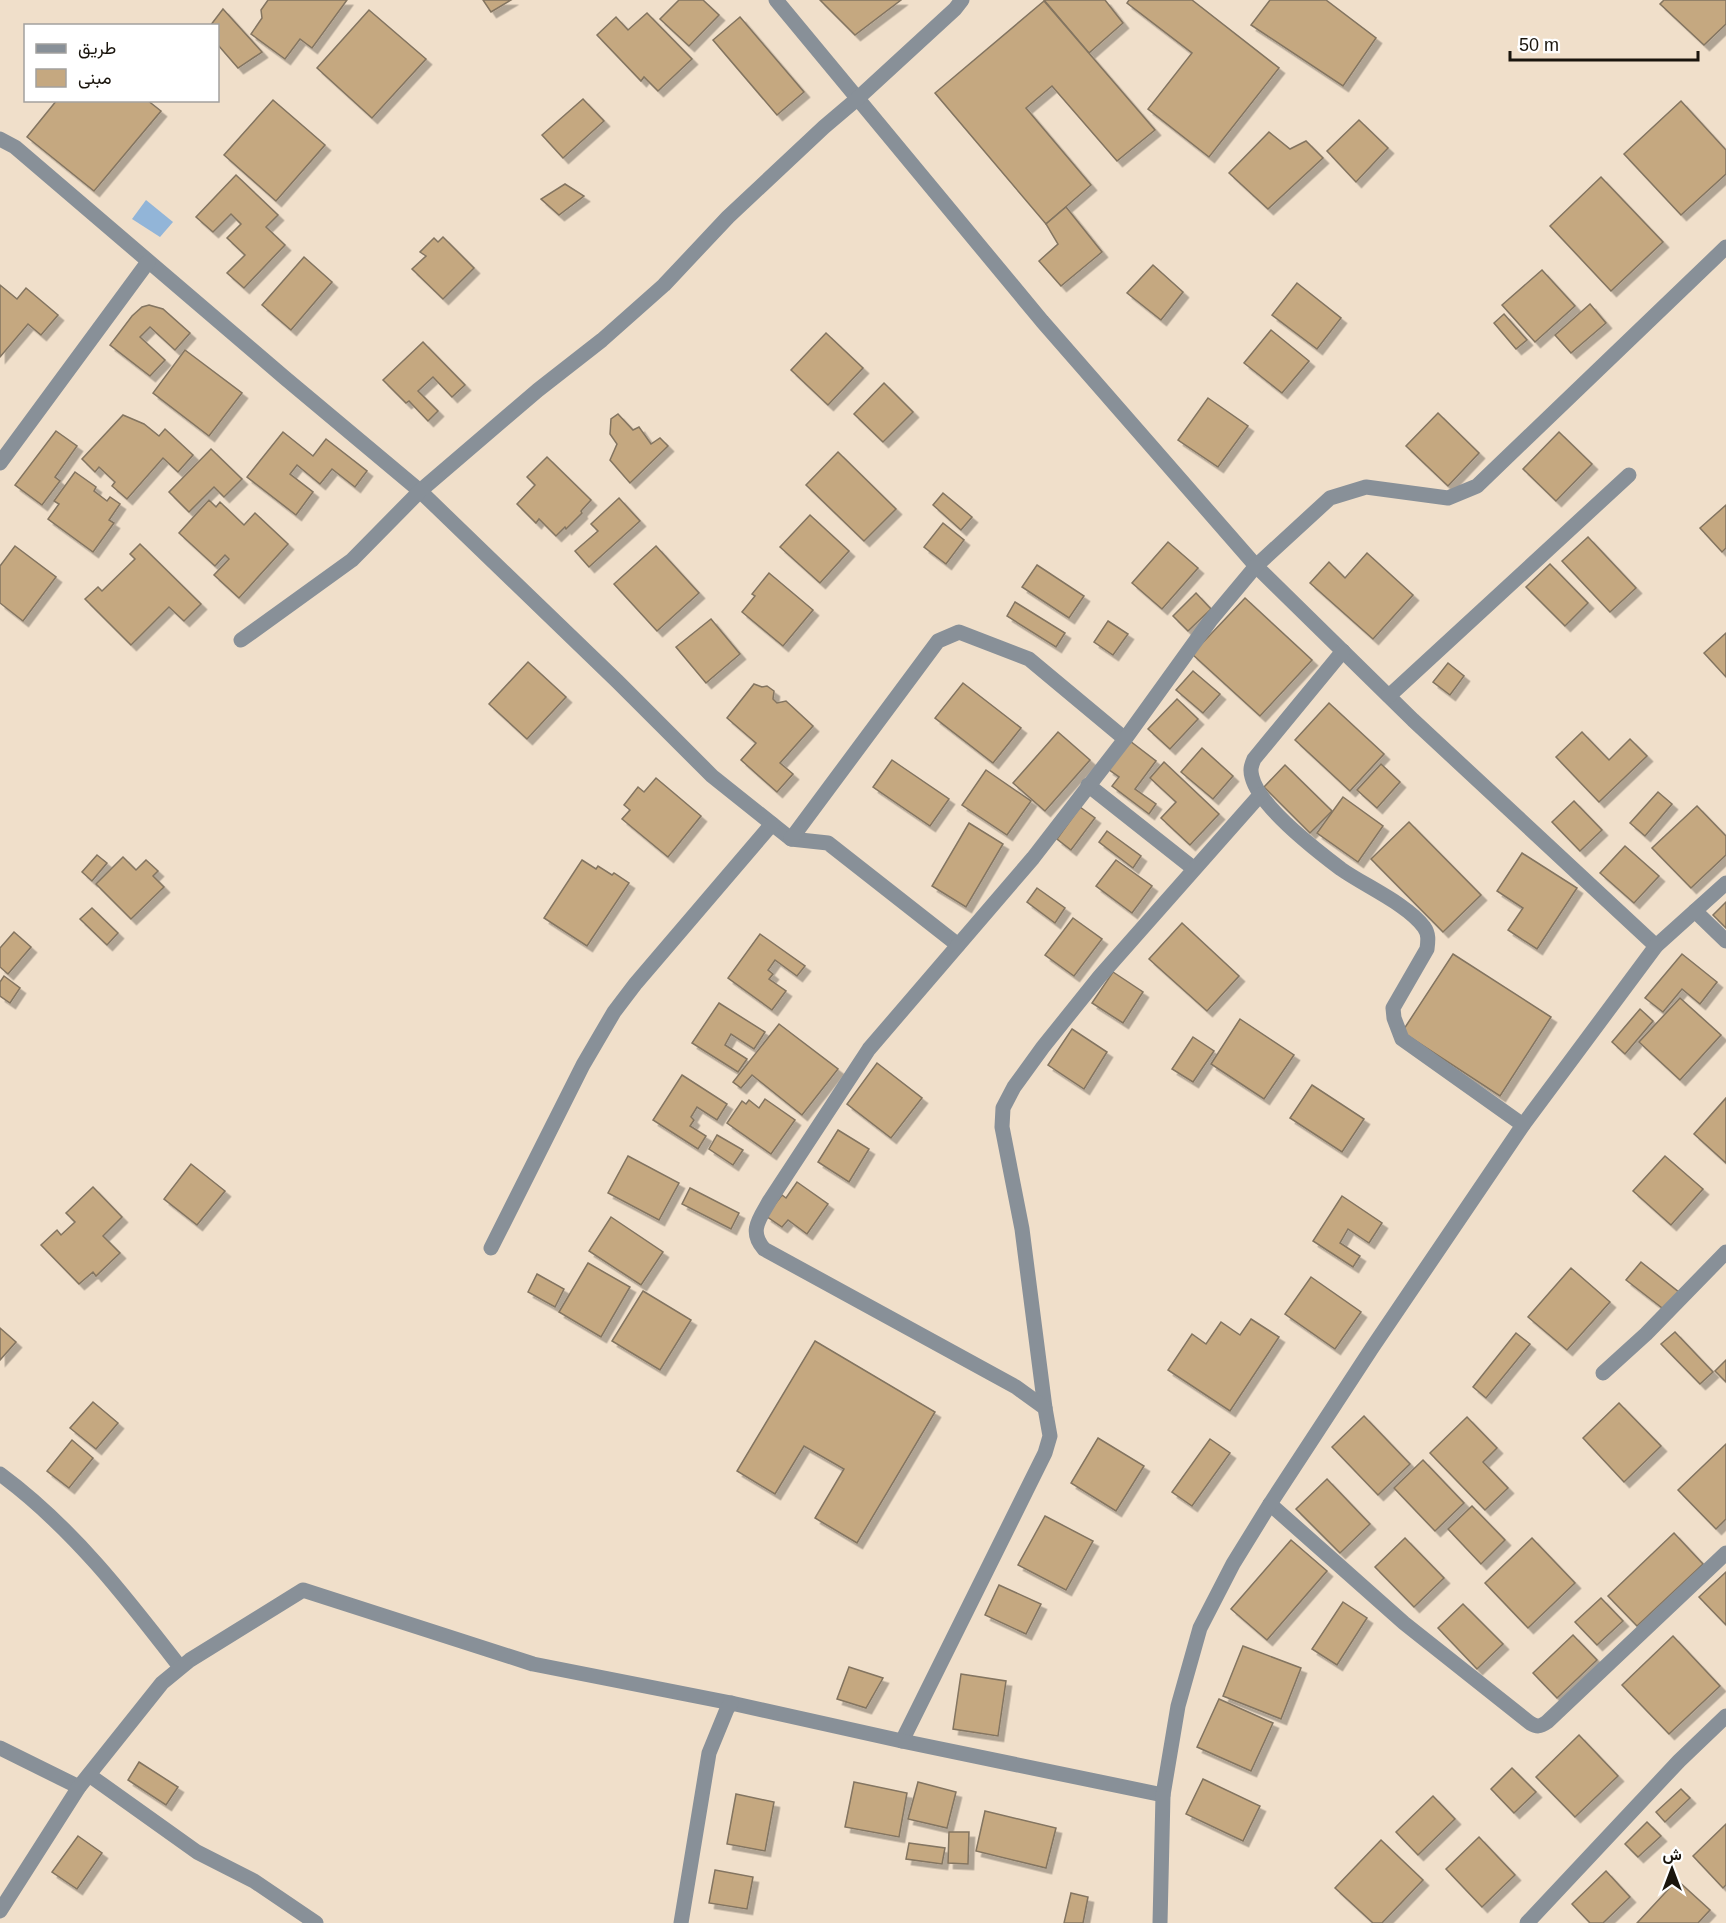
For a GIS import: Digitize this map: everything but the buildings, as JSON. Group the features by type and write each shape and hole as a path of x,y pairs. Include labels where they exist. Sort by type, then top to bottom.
{"street":[{"path":"776,0 1042,321 1256,566 1389,696 1656,946"},
{"path":"241,640 352,560 420,491 538,390 602,340 664,285 728,217 955,9 962,0"},
{"path":"0,139 15,147 420,491 712,776 791,839 828,843 958,945"},
{"path":"1046,1408 1016,1387 764,1249 757,1242 756,1233 758,1221 770,1200 869,1049 1033,858 1125,739 1210,621 1256,566 1330,498 1366,487 1448,498 1477,486 1726,247"},
{"path":"0,463 148,262"},
{"path":"1389,696 1629,475"},
{"path":"791,839 938,641 959,632 1029,659 1125,739"},
{"path":"1343,651 1254,759 1250,768 1252,778 1260,795 1296,832 1341,869 1404,909 1426,930 1429,940 1427,949 1393,1008 1394,1018 1402,1039 1523,1125"},
{"path":"1088,785 1193,868"},
{"path":"902,1742 1045,1453 1050,1436 1022,1229 1002,1127 1003,1108 1014,1087 1043,1047 1100,976 1193,868 1260,795"},
{"path":"491,1248 583,1065 615,1012 636,983 772,824"},
{"path":"1160,1923 1163,1795 1178,1706 1200,1628 1233,1564 1270,1504 1523,1125 1656,946 1726,883"},
{"path":"1695,911 1726,941"},
{"path":"1603,1373 1646,1334 1726,1252"},
{"path":"0,1474 26,1493 84,1549 128,1600 180,1667"},
{"path":"1270,1504 1404,1623 1530,1723 1537,1726 1542,1726 1547,1722 1726,1553"},
{"path":"0,1911 84,1781 162,1683 180,1667 303,1590 533,1664 731,1703 902,1742 1163,1795"},
{"path":"681,1923 709,1753 731,1703"},
{"path":"1527,1923 1679,1761 1726,1716"},
{"path":"0,1748 84,1781 197,1852 254,1881 316,1923"}],"water":[{"path":"146,200 173,222 160,237 132,219"}]}
